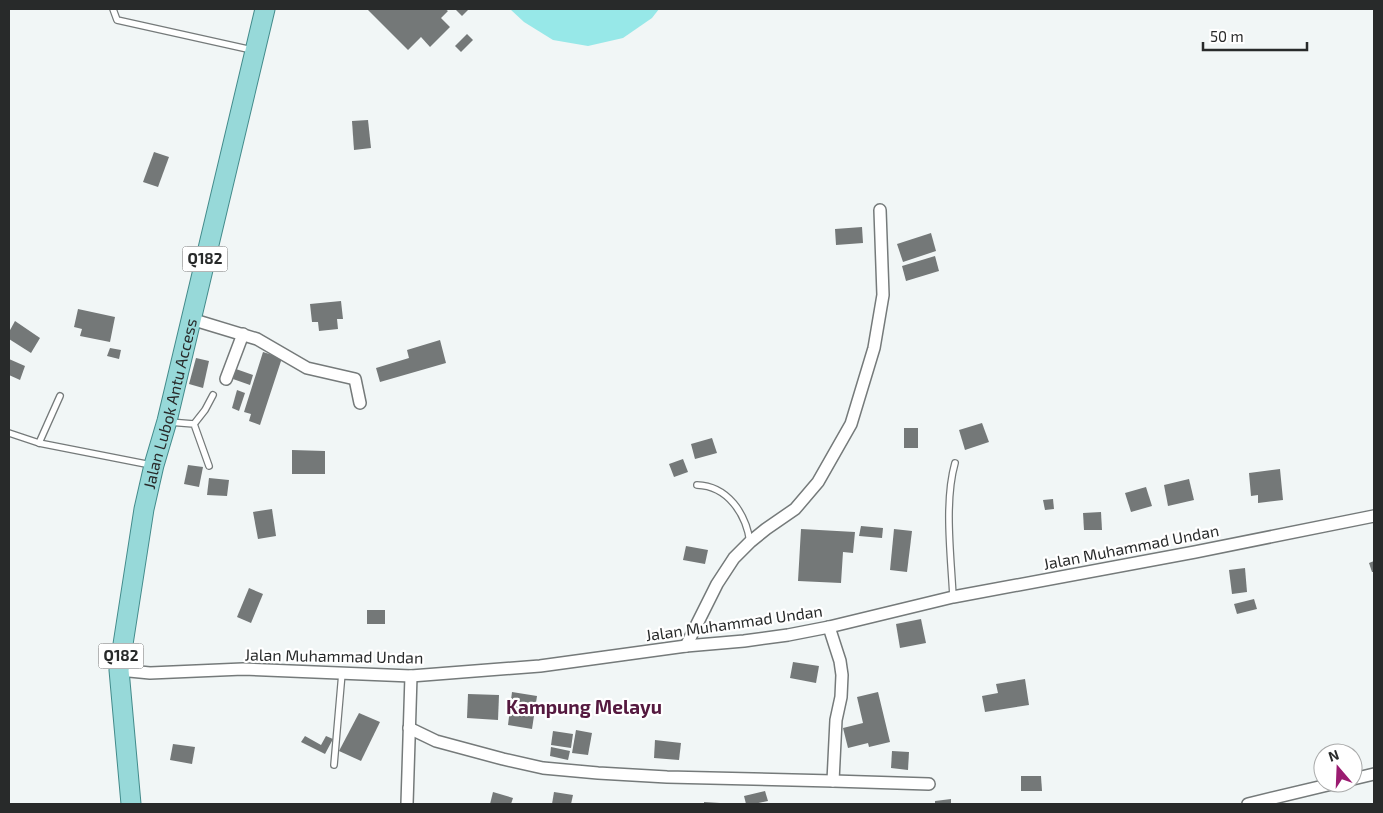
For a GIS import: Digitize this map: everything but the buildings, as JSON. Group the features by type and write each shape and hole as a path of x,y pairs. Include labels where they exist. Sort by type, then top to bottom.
{"main road":[{"name":"Jalan Lubok Antu Access","path":"131,804 119,670 144,509 265,9"}],"street":[{"path":"686,646 716,584 734,558 766,529 795,509 818,482 851,424 874,348 883,295 880,210"},
{"path":"191,319 257,338 307,368 355,379 360,403"},
{"path":"226,379 243,334"},
{"name":"Jalan Muhammad Undan","path":"119,670 150,673 243,670 411,676 540,666 686,646 744,641 830,627 953,597 1195,552 1374,516"},
{"path":"830,627 842,675 841,696 836,720 833,781"},
{"path":"407,804 411,676"},
{"path":"409,728 436,741 543,768 667,777 929,784"},
{"path":"1248,804 1313,788"}],"lane":[{"path":"113,9 117,20 255,51"},
{"path":"194,424 205,410 212,395"},
{"path":"39,443 60,396"},
{"path":"166,422 194,424"},
{"path":"194,424 209,466"},
{"path":"9,433 39,443 154,465"},
{"path":"953,597 949,505 952,473 956,463"},
{"path":"697,485 716,489 733,501 745,522 750,542"},
{"path":"334,765 342,673"}],"shaded area":[{"path":"510,9 659,9 652,18 623,38 588,46 553,40 524,22"}],"district":[{"name":"Kampung Melayu","path":"584,707"}]}
